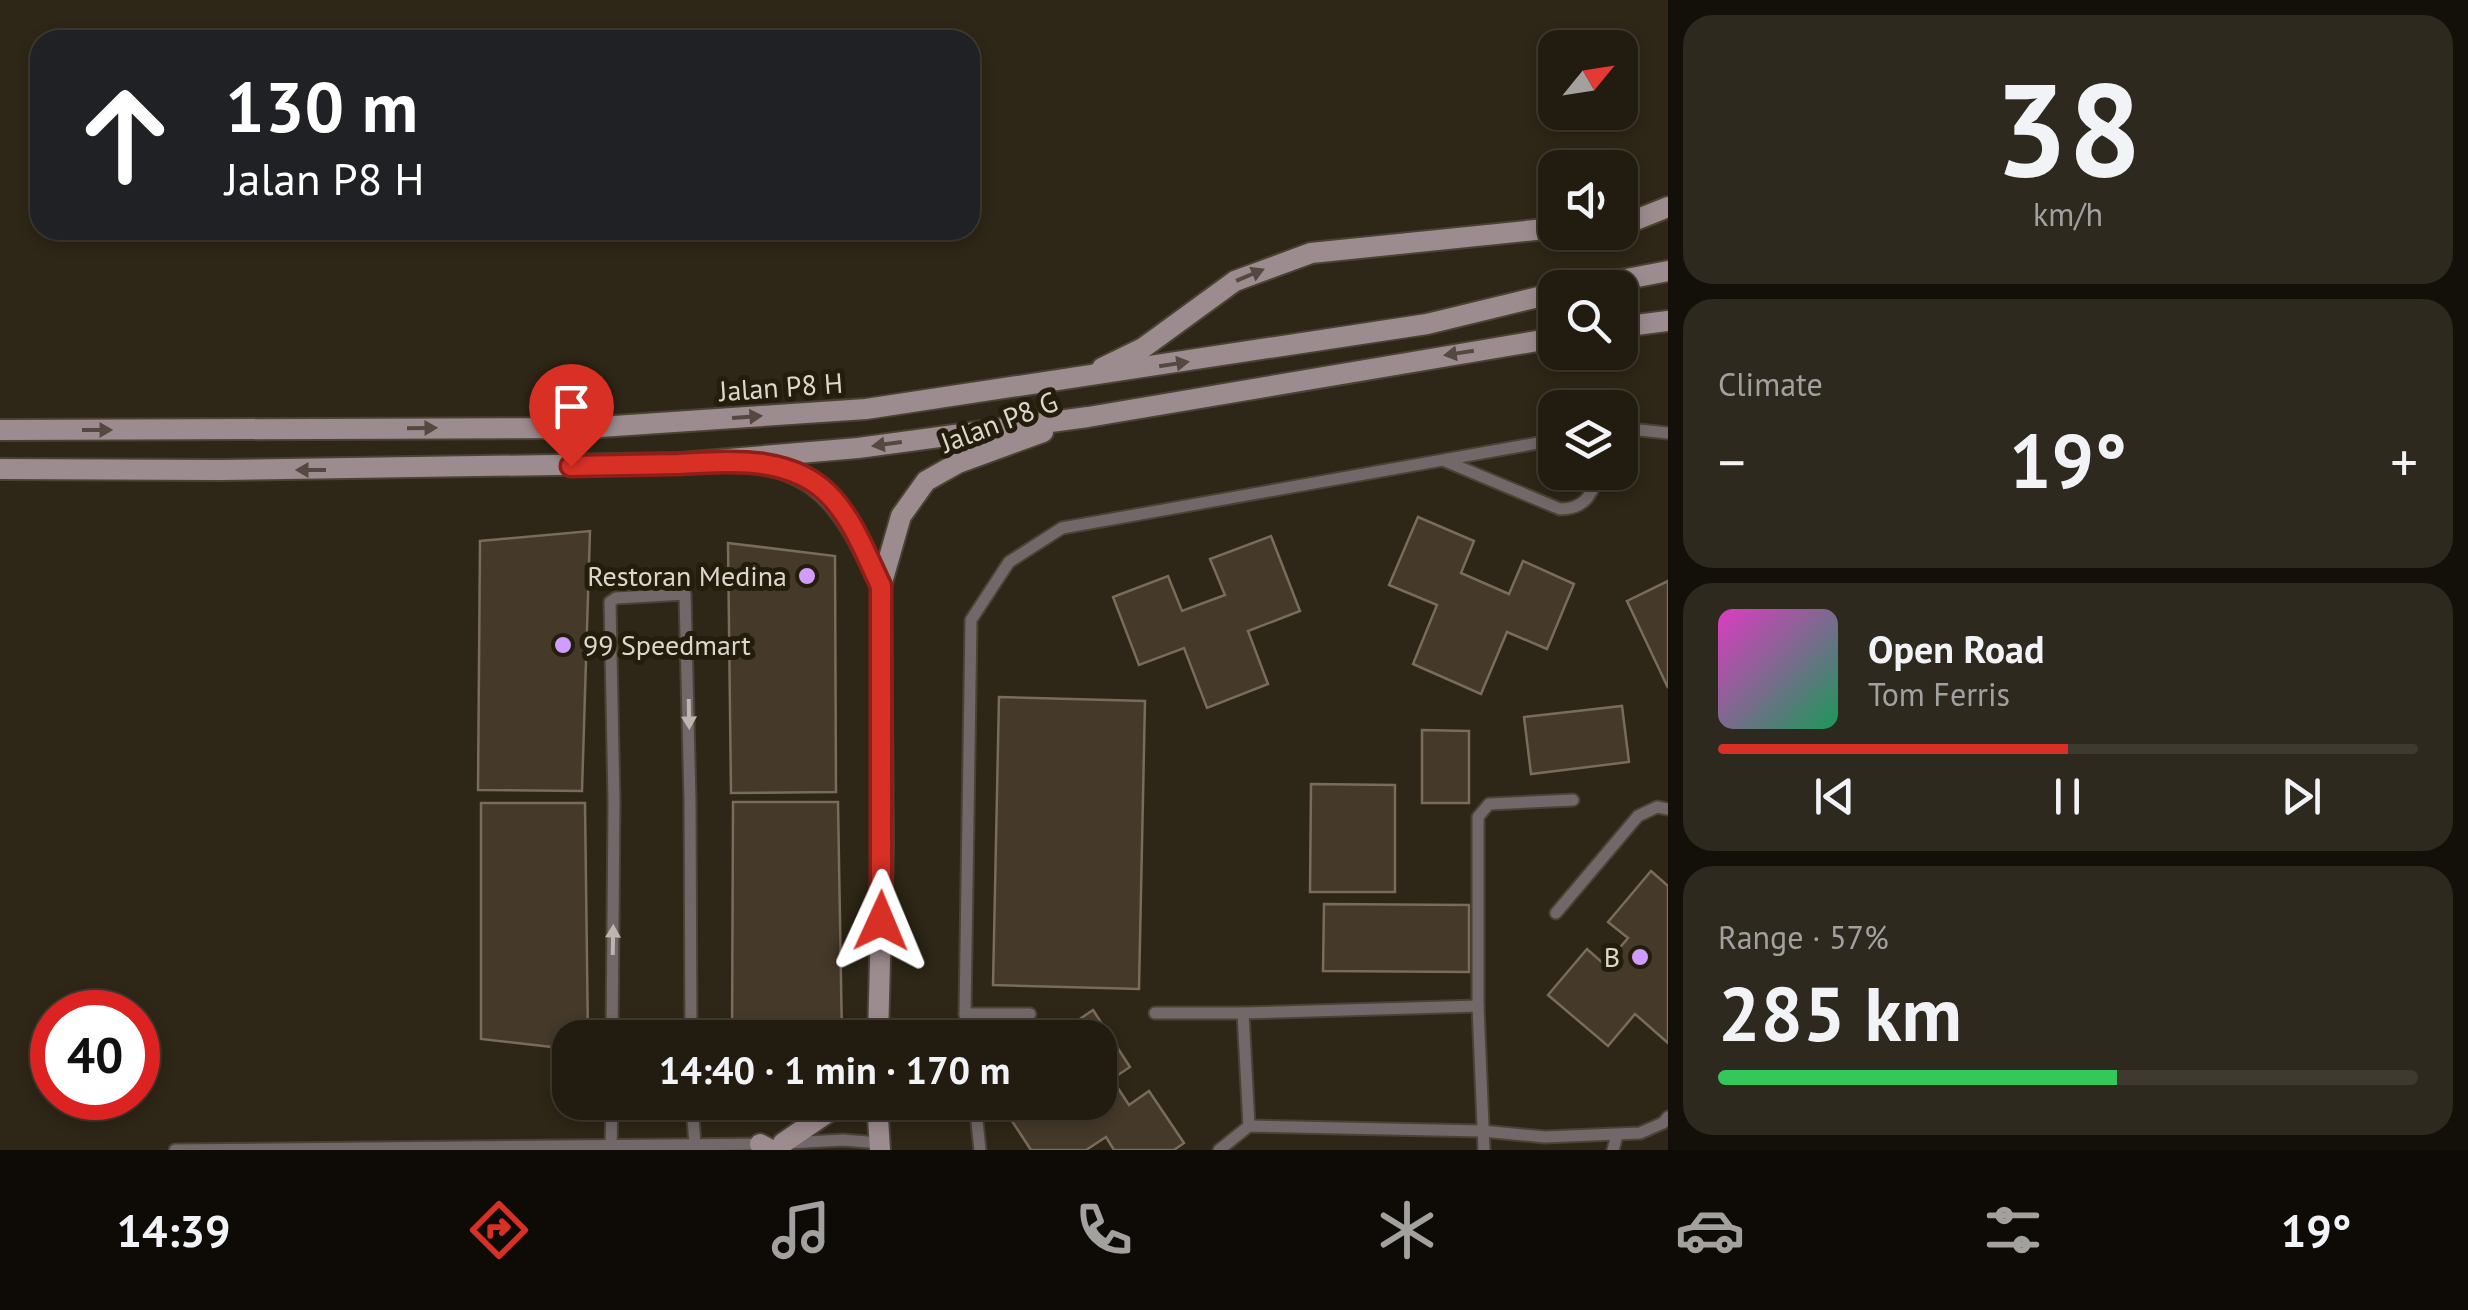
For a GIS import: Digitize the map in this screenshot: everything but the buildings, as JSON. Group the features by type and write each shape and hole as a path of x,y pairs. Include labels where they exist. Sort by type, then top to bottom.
{"street":[{"path":"1638,220 1668,207"},
{"path":"1078,379 1143,348 1235,281 1311,253 1538,230"},
{"path":"1638,277 1668,272"},
{"name":"Jalan P8 H","path":"0,430 585,428 866,409 1427,324 1538,297"},
{"path":"1638,324 1668,321"},
{"path":"1638,327 1668,335"},
{"path":"0,469 498,468 723,460 858,448 1088,417 1538,341"},
{"name":"Jalan P8 G","path":"878,1020 883,844 881,586 902,516 926,481 958,463 1088,417"},
{"name":"Jalan P8 G","path":"723,460 774,465 809,480 832,498 860,542 881,586"},
{"path":"771,1146 814,1120"},
{"path":"878,1120 879,1146"}],"lane":[{"path":"1638,430 1668,433"},
{"path":"966,1020 971,620 1010,562 1062,528 1538,443"},
{"path":"1443,460 1560,509 1575,509 1588,500 1593,490"},
{"path":"612,1020 610,602 616,598 685,594 690,1020"},
{"path":"1484,1150 1478,1006 1478,817 1489,804 1573,800"},
{"path":"1556,913 1638,816 1657,807 1668,809"},
{"path":"1155,1013 1478,1006"},
{"path":"1243,1013 1249,1126"},
{"path":"965,1014 1030,1014"},
{"path":"1219,1150 1249,1126 1482,1130 1547,1143 1640,1132 1668,1117"},
{"path":"611,1148 612,1120"},
{"path":"693,1120 695,1146"},
{"path":"977,1120 980,1150"},
{"path":"1613,1150 1617,1134"},
{"path":"175,1150 771,1146 843,1140 879,1146"}],"place":[{"name":"Restoran Medina","path":"807,576"},
{"name":"99 Speedmart","path":"563,645"},
{"name":"B","path":"1640,957"}],"route":[{"path":"571,466 723,460 774,465 809,480 832,498 860,542 881,586 881,921"}]}
